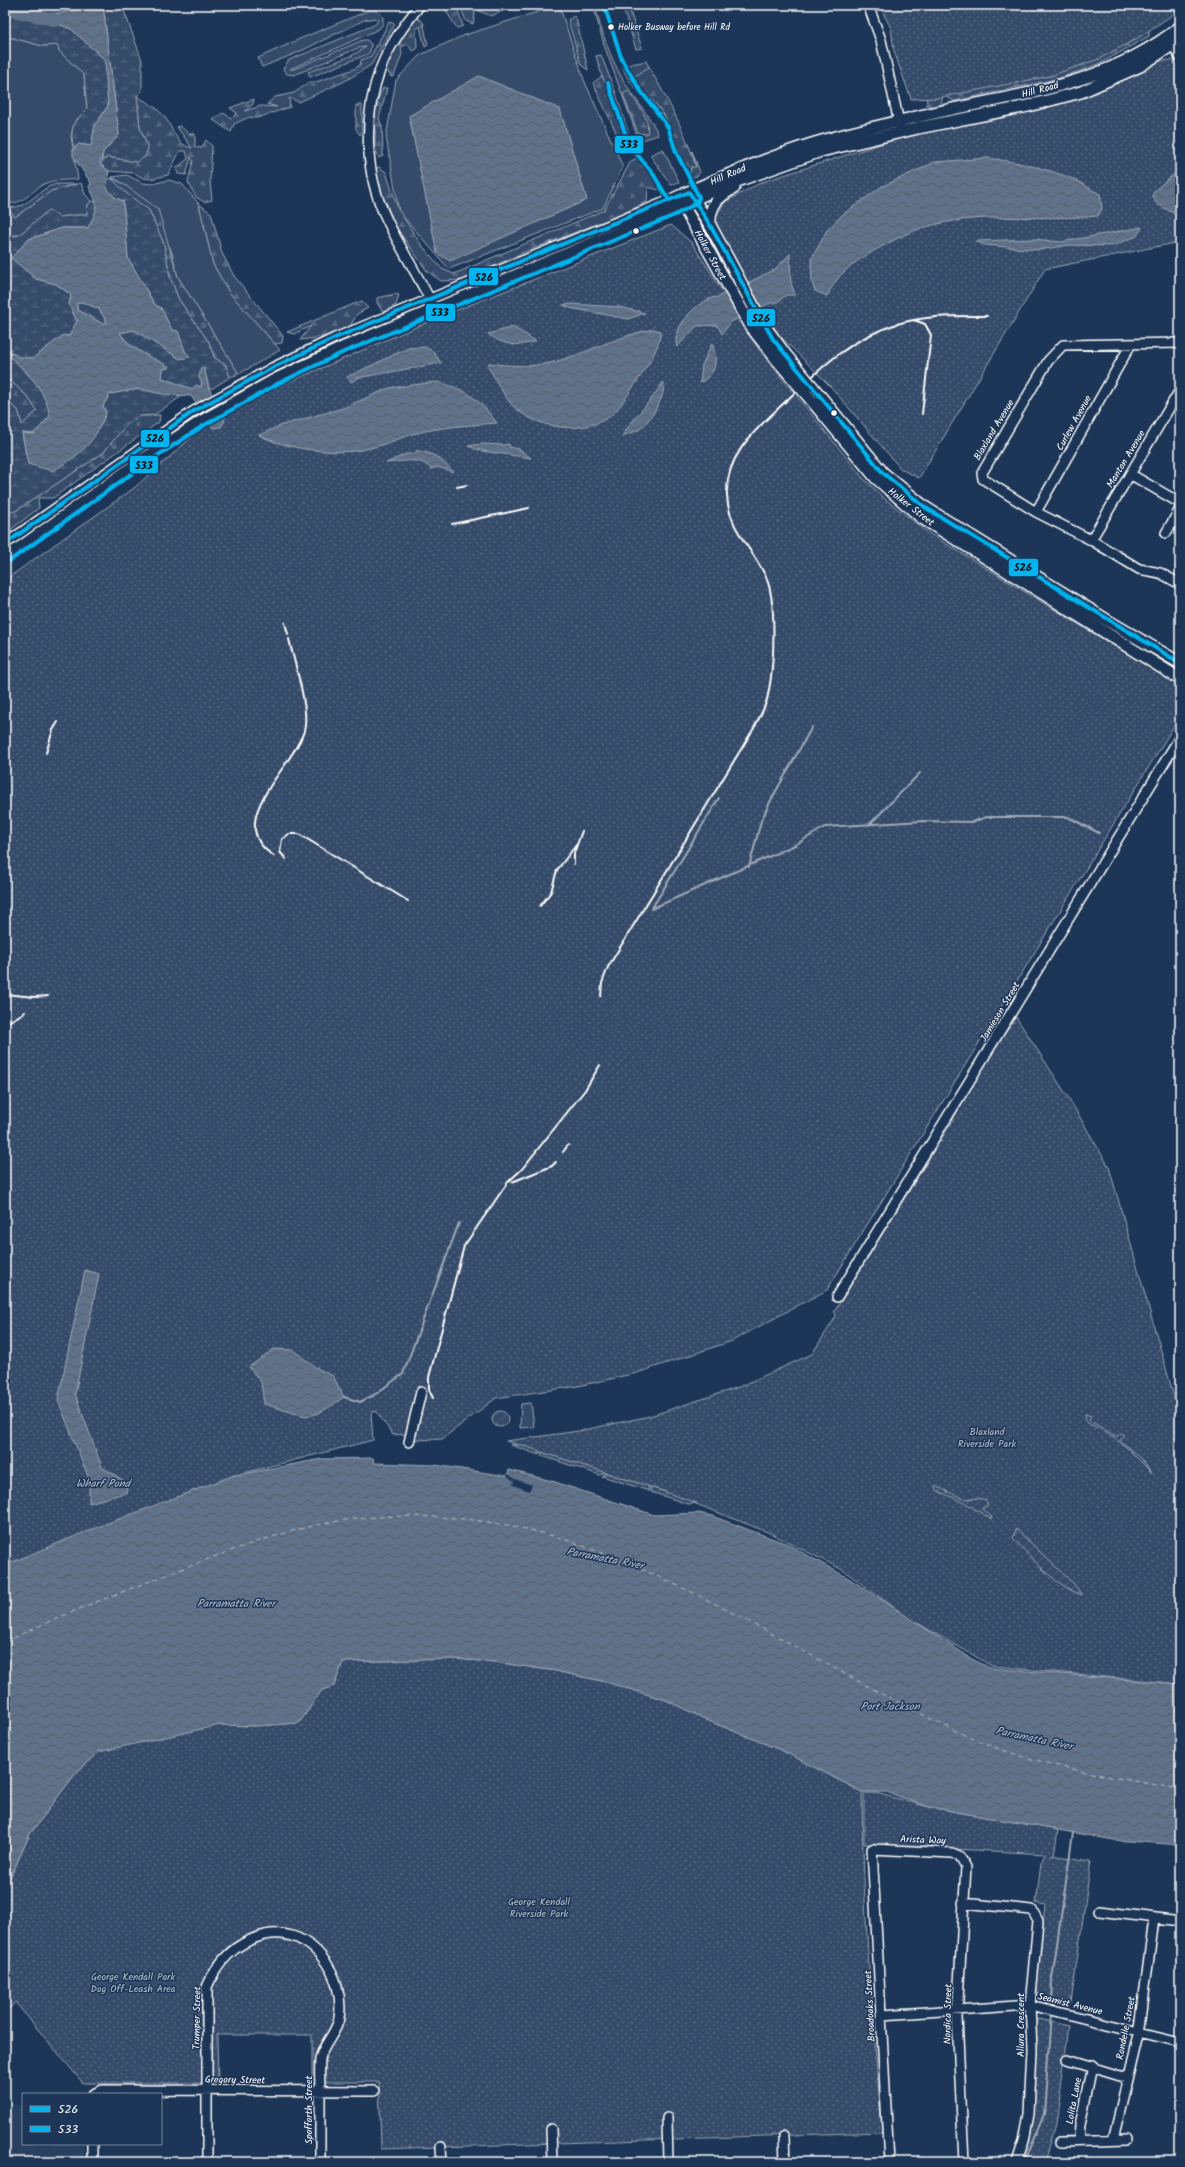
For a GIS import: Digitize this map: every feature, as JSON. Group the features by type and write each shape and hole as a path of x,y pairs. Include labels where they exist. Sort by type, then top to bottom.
{"main road":[{"name":"Hill Road","path":"678,202 752,165 816,142 900,126 1028,106 1081,92 1140,66 1174,41 1180,27"},
{"name":"Hill Road","path":"691,195 761,174 821,151 900,126"},
{"path":"710,225 711,211 717,199 761,174"},
{"name":"Holker Street","path":"691,195 710,225 743,284 782,358 812,401 876,478 922,518 1180,679"},
{"name":"Holker Street","path":"678,202 752,328 811,385 883,473 926,508 1138,639 1180,663"}],"street":[{"path":"420,5 401,30 381,66 370,110 369,153 373,183 380,203 434,309"},
{"path":"868,5 881,40 900,126"},
{"path":"1174,41 1180,57"},
{"name":"Hill Road","path":"5,544 194,411 220,395 335,338 430,299 678,202"},
{"name":"Hill Road","path":"5,557 144,457 200,420 276,378 678,202"},
{"name":"Blaxland Avenue","path":"1180,343 1063,345 1048,361 984,469 983,478 1036,512 1091,540 1139,568 1160,573 1180,584"},
{"name":"Curlew Avenue","path":"1036,512 1131,344"},
{"name":"Manton Avenue","path":"1091,540 1180,390"},
{"path":"1130,474 1180,503"},
{"path":"1166,533 1180,509"},
{"name":"Jamieson Street","path":"837,1297 1180,737"},
{"path":"409,1442 421,1392"},
{"name":"Arista Way","path":"872,1849 952,1853 959,1856 966,1867"},
{"name":"Broadoaks Street","path":"872,1849 889,2162"},
{"name":"Nordica Street","path":"964,2162 957,2011 966,1867"},
{"name":"Allura Crescent","path":"963,1903 1032,1910 1036,1914 1038,1921 1032,2006 1030,2114 1024,2141 1017,2162"},
{"path":"1099,1910 1180,1921"},
{"name":"Rondelle Street","path":"1112,2140 1138,2032 1154,1918"},
{"name":"Trumper Street","path":"208,2162 207,1987 214,1971 224,1958 238,1946 254,1938 271,1934 287,1935 305,1942 318,1951 328,1965 336,1981 341,2000 339,2020 333,2035 320,2058"},
{"name":"Seamist Avenue","path":"882,2015 1032,2006 1180,2042"},
{"name":"Spofforth Street","path":"320,2058 320,2162"},
{"name":"Lolita Lane","path":"1067,2060 1092,2066 1127,2078"},
{"name":"Lolita Lane","path":"1079,2141 1080,2125 1092,2066"},
{"name":"Gregory Street","path":"95,2093 207,2090 320,2092 374,2091"},
{"path":"667,2118 668,2162"},
{"path":"551,2129 552,2162"},
{"path":"784,2137 785,2162"},
{"path":"1059,2142 1128,2140"},
{"path":"92,2145 92,2162"},
{"path":"441,2147 442,2162"}],"shaded area":[{"path":"5,2105 22,2105 22,2145 84,2145 84,2162 5,2162"}],"green space":[{"path":"6,5 76,5 75,10 40,17 71,29 105,60 108,106 95,125 91,147 79,144 74,148 72,136 75,122 87,109 84,75 59,51 58,45 43,46 5,36 5,14 20,17 29,12"},
{"path":"103,5 122,5 142,60 142,91 137,96 140,128 148,148 145,157 136,162 108,157 102,161 103,152 119,135"},
{"path":"442,5 460,5 458,10 463,26 457,28"},
{"path":"460,5 472,5 475,14 473,24 466,21"},
{"path":"494,5 517,5 491,16 479,11 480,7 491,9"},
{"path":"559,5 584,80 623,167 603,208 449,269 399,212 386,137 396,80 420,55 465,35"},
{"path":"593,5 595,5 606,42 617,69 657,131 658,135 639,141 604,45"},
{"path":"622,5 628,5 642,48 636,49"},
{"path":"879,5 1180,5 1180,10 1136,39 1099,59 1050,76 937,98 911,99 894,51 891,28"},
{"path":"1032,5 1150,17 1149,36 1101,63 1060,78 954,101 943,95 941,106 927,106 926,87"},
{"path":"370,10 378,11 383,16 383,24 379,29 290,69 294,69 363,40 367,40 371,44 370,52 368,54 310,77 308,72 351,56 366,47 358,48 294,75 287,74 283,69 289,60 374,25 378,21 376,18 364,20 299,52 262,67 258,58"},
{"path":"574,16 576,18 588,70 581,65 568,20"},
{"path":"417,18 423,22 428,45 425,47 420,27 416,28 417,49 412,51 408,44 401,47 402,54 394,76 391,77 386,69 400,39"},
{"path":"389,22 395,24 371,65 345,81 299,102 289,98 290,107 257,118 249,117 234,124 231,132 213,120 223,113 232,118 237,113 230,108 254,99 253,104 245,111 261,106 277,107 267,104 275,97 294,93 310,82 316,82 354,69 360,65 361,60 371,56"},
{"path":"5,36 43,46 58,45 59,51 84,75 87,110 74,122 71,136 78,179 46,183 22,200 12,203 5,203"},
{"path":"601,55 615,91 610,93 602,76 596,56"},
{"path":"1180,59 1180,242 1045,269 919,478 901,469 831,387 778,334 710,225 725,202 762,182 915,133 1050,106 1110,86 1161,61"},
{"path":"646,61 649,67 632,79 654,102 665,117 690,176 691,167 696,166 692,151 700,172 697,176 688,178 681,166 673,139 667,126 662,118 631,83 622,66"},
{"path":"649,67 676,116 692,154 696,167 691,167 690,177 683,163 673,133 666,118 632,78"},
{"path":"602,76 610,93 615,91 628,131 626,145 621,143 593,83"},
{"path":"383,88 387,88 379,119 382,126 383,156 379,158 375,148 375,106"},
{"path":"628,91 645,117 648,128 647,134 638,133 623,94"},
{"path":"137,96 158,110 168,122 177,138 186,146 192,148 177,127 180,126 188,133 195,134 195,147 202,148 206,140 212,146 210,181 212,200 204,202 196,197 188,182 193,161 191,157 186,175 178,174 176,168 188,159 186,151 180,151 168,175 151,179 143,178 134,173 109,171 100,164 108,157 136,162 148,148 140,128"},
{"path":"356,105 362,105 362,132 360,135 356,129"},
{"path":"663,149 679,182 671,185 650,155"},
{"path":"639,157 647,163 653,171 659,190 648,187 647,202 622,214 522,253 463,280 441,281 427,271 398,230 389,212 387,203 382,199 375,169 379,167 386,172 398,209 420,243 442,269 454,274 604,210 631,161"},
{"path":"127,175 143,183 152,184 169,180 182,184 199,204 213,264 229,292 280,350 239,374 178,277 171,249 122,183 112,177"},
{"path":"111,178 122,183 158,209 178,277 239,374 230,377 226,366 214,357 209,342 179,300 170,277 164,244 149,210 125,193"},
{"path":"111,178 126,193 149,210 164,244 170,277 179,300 209,342 214,357 226,366 230,377 213,388 209,388 204,368 201,387 192,389 162,378 163,369 169,367 149,357 129,344 120,333 134,330 180,359 185,351 178,332 172,331 161,308 155,305 128,258 123,201 114,197 106,187 108,179"},
{"path":"81,183 85,194 91,201 88,205 87,214 59,217 49,210 19,235 5,236 5,225 7,222 5,219 5,213 9,210 15,217 51,191"},
{"path":"57,184 76,184 51,191 15,217 9,210 5,213 5,207 20,206 43,190"},
{"path":"91,201 97,202 97,211 88,228 62,228 29,239 12,258 36,279 56,284 71,295 69,305 77,321 69,336 63,336 33,358 18,357 5,347 5,236 19,235 49,210 59,217 87,214 88,205"},
{"path":"199,204 211,213 222,253 234,276 283,336 282,343 275,344 229,292 213,264"},
{"path":"671,225 692,243 720,287 740,323 764,356 864,479 885,499 930,534 1180,686 1180,716 827,1290 732,1341 637,1373 578,1386 496,1398 442,1439 417,1440 408,1434 393,1435 376,1411 371,1413 373,1440 232,1476 5,1568 5,580 134,488 199,431 280,386 437,318"},
{"path":"395,294 399,295 396,305 383,312 377,303 377,298"},
{"path":"82,301 99,309 107,322 103,324 78,310 76,304"},
{"path":"361,301 368,308 357,314 349,328 324,337 300,340 311,326 294,334 287,332"},
{"path":"5,350 35,382 47,399 50,416 34,434 22,433 28,464 53,470 101,425 106,413 103,406 110,394 138,389 182,396 154,415 140,416 126,425 103,453 17,510 5,515 5,425 10,424 7,418 5,419 5,400 18,410 22,425 37,411 27,396 5,376"},
{"path":"5,376 27,396 37,411 22,425 18,410 5,400"},
{"path":"160,415 159,422 53,498 38,498 39,508 5,534 5,515 17,510 103,453 126,425 140,416"},
{"name":"Blaxland Riverside Park","path":"1016,1017 1068,1097 1109,1167 1180,1418 1180,1684 992,1666 907,1617 843,1570 770,1533 663,1491 506,1441 579,1431 650,1416 739,1387 812,1354 835,1318 836,1314 834,1312 950,1125 978,1073"},
{"path":"531,1403 534,1427 520,1428 521,1404"},
{"path":"497,1411 503,1411 508,1416 506,1425 503,1427 497,1427 492,1422 492,1416"},
{"path":"1085,1414 1091,1416 1089,1420 1117,1437 1120,1433 1124,1435 1120,1440 1141,1459 1152,1473 1125,1446 1102,1430 1086,1422"},
{"path":"511,1445 522,1445 539,1451 539,1455"},
{"path":"541,1452 604,1472 600,1475 542,1456"},
{"path":"606,1473 648,1486 649,1491 602,1476"},
{"path":"935,1486 964,1499 979,1498 986,1500 988,1505 982,1509 992,1517 991,1519 965,1503 936,1490"},
{"path":"650,1487 697,1503 688,1504 651,1492"},
{"path":"1016,1529 1074,1584 1082,1595 1062,1585 1036,1563 1013,1538"},
{"name":"George Kendall Riverside Park","path":"454,1659 495,1662 556,1671 606,1682 666,1700 709,1721 783,1751 862,1792 862,1834 866,1919 882,2132 381,2149 379,2082 312,2082 312,2035 217,2035 218,2083 83,2083 15,2002 5,2014 5,1889 30,1834 75,1774 98,1752 190,1730 220,1725 254,1726 299,1723 322,1690 334,1686 343,1662"},
{"path":"864,1793 876,1793 929,1807 1058,1830 1054,1855 1051,1855 1091,1861 1071,2003 1046,1998 1035,1991 1045,1905 1036,1903 1041,1863 1045,1854 864,1844"},
{"path":"1040,2019 1068,2026 1055,2124 1044,2162 1020,2162 1033,2120 1035,2069 1034,2024 1036,2020"}],"water":[{"path":"5,5 30,12 20,17 5,14"},
{"path":"76,5 103,5 119,135 103,152 100,164 109,171 106,187 114,197 123,201 128,258 155,305 161,308 172,330 178,331 185,351 190,357 180,359 134,330 120,333 129,344 136,349 170,367 163,369 162,378 192,389 196,385 201,387 202,383 199,378 201,367 204,368 209,388 225,421 221,427 213,428 191,396 162,394 138,389 110,394 103,406 106,413 91,441 72,459 53,471 28,464 22,433 34,434 50,416 44,396 39,388 28,374 6,353 5,347 18,357 33,358 63,335 69,336 77,321 69,305 71,295 56,284 36,279 11,258 29,239 62,228 88,228 94,216 96,203 89,187 91,183 73,156 73,150 79,144 91,146 95,125 108,106 105,60 71,29 40,17 75,10","holes":["82,302 99,309 107,322 103,324 78,310 76,304"]},
{"path":"479,76 560,109 587,200 450,261 437,253 409,116"},
{"path":"988,158 1031,166 1080,182 1100,194 1102,209 1098,216 987,218 943,223 922,228 896,239 858,261 846,270 831,288 827,296 815,291 812,283 811,260 827,230 842,215 881,187 935,162"},
{"path":"1180,169 1180,217 1157,204 1152,195 1156,189"},
{"path":"1142,227 1137,236 1112,246 1070,245 1039,250 985,245 975,241 1035,239 1061,242"},
{"path":"790,254 791,283 795,295 786,295 776,303 770,303 731,322 722,334 717,325 697,326 677,347 676,339 678,331 682,323 695,308 711,298 718,297 774,270"},
{"path":"571,304 619,307 645,313 628,319 570,308 563,305"},
{"path":"513,327 536,341 517,345 505,343 488,334"},
{"path":"653,329 661,331 660,338 655,352 644,371 617,410 602,421 591,425 568,428 543,423 532,419 509,402 488,367 489,363 520,366 550,363 627,336"},
{"path":"712,343 715,355 715,366 710,375 700,383 702,365"},
{"path":"424,347 433,351 441,363 357,378 352,382 347,377 408,348"},
{"path":"436,382 464,391 478,401 497,423 433,430 413,434 372,448 341,452 312,450 282,444 259,435 282,425 343,408 389,388"},
{"path":"663,382 663,393 657,407 648,420 640,429 622,436 653,396"},
{"path":"482,444 509,444 509,447 519,449 531,458 482,451 468,446"},
{"path":"416,451 432,454 453,472 438,467 431,469 422,462 416,461 386,463 406,454 414,454"},
{"name":"Wharf Pond","path":"85,1270 99,1274 75,1394 102,1467 123,1480 128,1492 89,1503 89,1479 58,1400"},
{"path":"274,1349 293,1350 315,1367 333,1376 344,1397 324,1410 307,1416 264,1404 261,1382 249,1367"},
{"name":"Port Jackson","path":"373,1458 374,1463 435,1465 507,1476 509,1470 552,1481 654,1515 699,1513 712,1516 787,1544 850,1579 972,1659 990,1668 1180,1684 1180,1845 1114,1840 929,1807 886,1792 862,1792 783,1751 709,1721 666,1700 606,1682 556,1671 495,1662 454,1659 343,1662 334,1686 322,1690 299,1723 254,1726 220,1725 98,1752 75,1774 30,1834 5,1889 5,1565 90,1530 232,1476 321,1459"}],"pier":[{"path":"508,1474 515,1479 532,1485 529,1491 513,1485 514,1481 507,1476"}],"waterway":[{"path":"5,9 56,20"},
{"path":"749,867 761,821 771,800 812,727"},
{"path":"869,825 920,773"},
{"path":"652,908 719,798"},
{"path":"651,909 795,845 825,827 923,821 972,822 987,817 1068,817 1099,833"},
{"path":"344,1397 360,1402 374,1395 403,1374 459,1223"},
{"path":"1051,2006 1052,1979 1073,1833"},
{"path":"1025,2162 1044,2114 1051,2013"}],"ferry route":[{"path":"5,1642 110,1597 240,1547 308,1527 354,1519 404,1516 455,1518 480,1521 554,1536 589,1548 668,1581 754,1624 924,1715 967,1736 992,1746 1045,1763 1180,1789"}],"railway":[{"path":"601,996 602,983 608,967 754,728 767,699 772,668 774,632 771,598 764,573 735,527 728,506 728,480 732,466 738,454 755,431 811,378 849,347 862,339 894,325 917,319 987,316"},
{"path":"914,320 925,324 931,335 922,414"},
{"path":"457,487 467,485"},
{"path":"452,524 529,508"},
{"path":"285,623 288,634"},
{"path":"274,856 260,842 255,827 257,811 265,795 297,746 304,731 305,722 305,711 298,672 289,639"},
{"path":"46,753 53,730 58,722"},
{"path":"574,864 574,853 582,831"},
{"path":"286,859 280,852 282,839 289,834 299,834 408,901"},
{"path":"540,906 551,892 557,870 577,844"},
{"path":"5,994 34,997 48,996"},
{"path":"5,1024 25,1012"},
{"path":"433,1398 429,1390 429,1377 464,1246 508,1182 522,1169 585,1090 600,1065"},
{"path":"563,1152 568,1145"},
{"path":"512,1182 552,1166 556,1162"}],"transit line":[{"name":"533","path":"8,562 148,462 203,426 279,383 344,352 675,215 697,203 699,197 676,152 668,127 640,90 622,60 604,5"},
{"name":"533","path":"608,83 629,145 652,172 667,197"},
{"name":"526","path":"5,544 194,411 272,368 335,338 689,192 710,225 773,339 883,473 926,508 1180,663"}],"place":[{"name":"Holker Busway before Hill Rd","path":"611,27"}],"water label":[{"name":"Parramatta River","path":"605,1559"},
{"name":"Parramatta River","path":"236,1604"},
{"name":"Parramatta River","path":"1034,1739"}],"park label":[{"name":"George Kendall Park Dog Off-Leash Area","path":"133,1982"}]}
